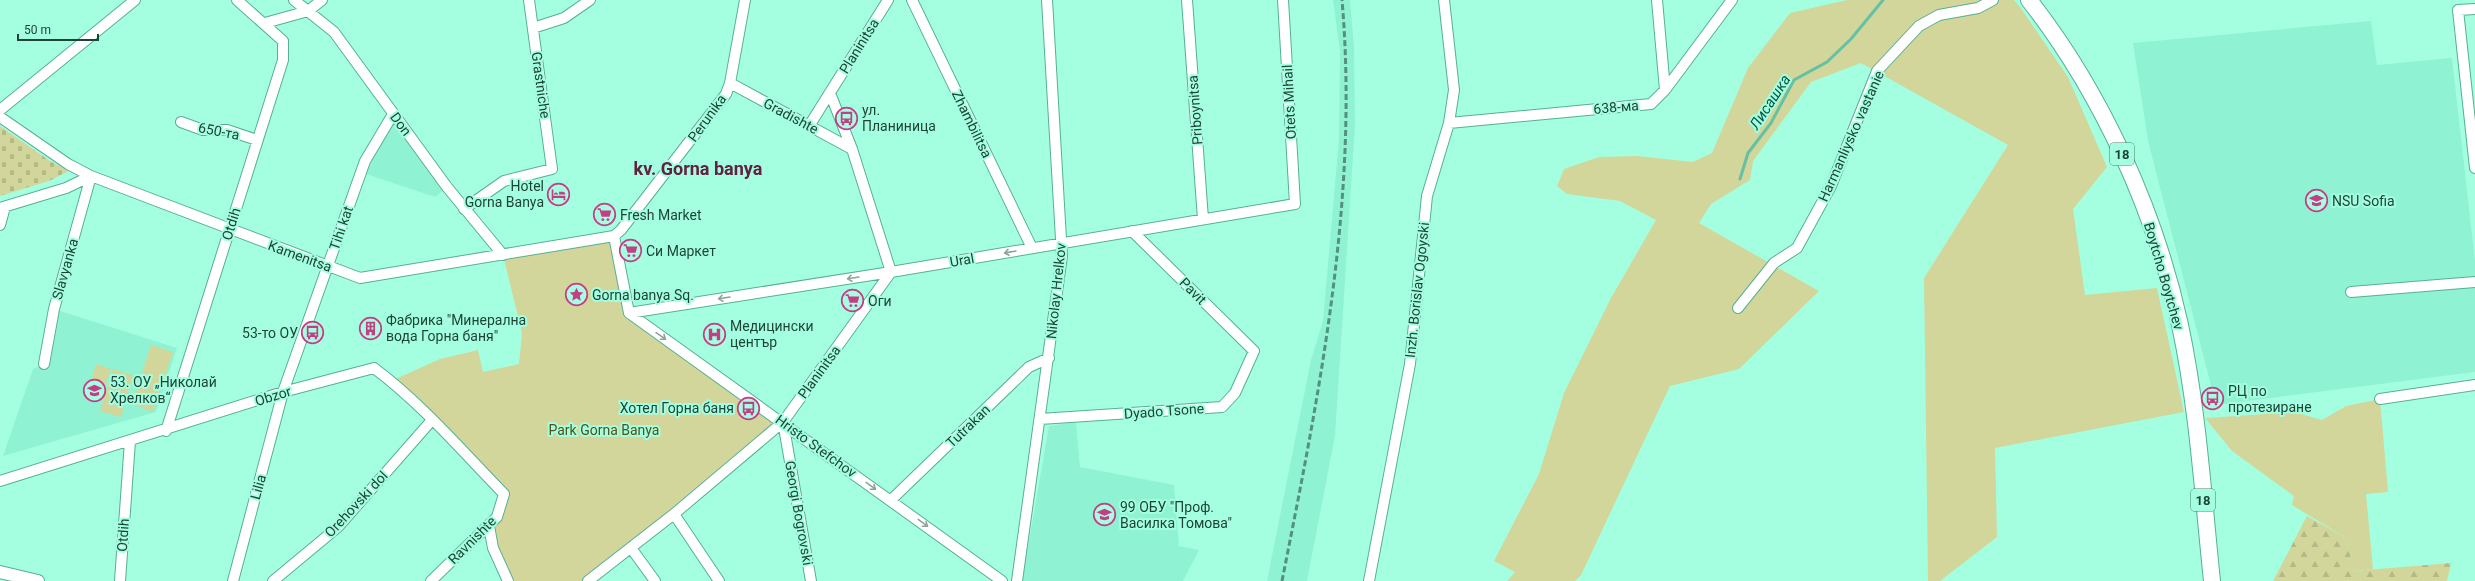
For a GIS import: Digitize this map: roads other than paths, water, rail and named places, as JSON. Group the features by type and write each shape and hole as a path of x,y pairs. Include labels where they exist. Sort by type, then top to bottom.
{"highway":[{"name":"Boytcho Boytchev","path":"2029,0 2073,61 2098,108 2123,156 2159,248 2180,325 2189,375 2212,581"}],"street":[{"path":"0,110 135,0"},
{"path":"237,0 265,23 308,11 322,0"},
{"name":"Don","path":"294,0 334,32 464,209 503,254"},
{"name":"Grastniche","path":"464,209 504,181 552,169 529,0"},
{"path":"533,28 564,18 590,0"},
{"name":"Perunika","path":"614,236 621,230 687,147 726,94 730,83 745,0"},
{"name":"Planinitsa","path":"809,126 888,0"},
{"name":"Zhambilitsa","path":"912,0 1032,248"},
{"name":"Nikolay Hrelkov","path":"1017,581 1049,358 1062,243 1047,0"},
{"name":"Priboynitsa","path":"1187,0 1203,219"},
{"name":"Otets Mihail","path":"1283,0 1295,204"},
{"name":"Inzh. Borislav Ogoyski","path":"1369,581 1410,364 1427,196 1449,123 1454,90 1454,76 1444,0"},
{"path":"1657,0 1665,90"},
{"name":"638-ма","path":"1449,123 1651,104 1665,90 1732,0"},
{"name":"Harmanliysko vastanie","path":"1738,308 1774,263 1797,248 1831,186 1877,71 1919,26 1939,15 1978,8 1993,0"},
{"path":"2475,9 2458,10 2475,168"},
{"name":"Otdih","path":"166,431 257,140 284,60 283,41 265,23"},
{"name":"Gradishte","path":"730,83 852,149"},
{"path":"830,93 852,149 891,272"},
{"name":"Tihi kat","path":"283,392 365,161 393,114"},
{"name":"Kamenitsa","path":"0,117 68,164 91,176 229,230 360,278 614,236"},
{"name":"650-та","path":"181,122 203,130 227,130 257,140"},
{"path":"0,225 3,208 66,188 91,176"},
{"name":"Slavyanka","path":"44,364 54,309 91,176"},
{"name":"Ural","path":"629,313 891,272 1295,204"},
{"name":"Pavit","path":"1132,231 1254,351"},
{"path":"614,236 629,313"},
{"name":"Planinitsa","path":"588,581 674,514 783,422 891,272"},
{"path":"2351,292 2475,282"},
{"name":"Hristo Stefchov","path":"629,313 783,422 1002,581"},
{"name":"Dyado Tsone","path":"1040,419 1222,407 1235,393 1254,351"},
{"name":"Tutrakan","path":"891,500 1029,367 1049,358"},
{"name":"Obzor","path":"0,481 166,431 283,392 374,368 392,381 504,494"},
{"path":"2380,400 2475,385"},
{"name":"Lilia","path":"233,581 283,392"},
{"name":"Orehovski dol","path":"273,581 338,527 432,420"},
{"name":"Georgi Bogrovski","path":"783,422 811,581"},
{"name":"Otdih","path":"120,581 130,441"},
{"name":"Ravnishte","path":"431,581 497,517 504,494"},
{"path":"674,514 719,581"},
{"path":"489,526 493,548 508,581"},
{"path":"631,548 655,581"},
{"path":"0,572 38,581"}],"waterway":[{"name":"Лисашка","path":"1740,179 1748,153 1771,123 1794,80 1827,62 1851,39 1883,0"}],"railway":[{"path":"1282,581 1310,437 1322,365 1333,292 1341,220 1345,147 1346,73 1342,0"}],"place":[{"name":"ул. Планиница","path":"847,118"},
{"name":"Hotel Gorna Banya","path":"559,194"},
{"name":"NSU Sofia","path":"2316,201"},
{"name":"Fresh Market","path":"605,215"},
{"name":"Си Маркет","path":"631,251"},
{"name":"Gorna banya Sq.","path":"576,295"},
{"name":"Оги","path":"853,301"},
{"name":"Фабрика \"Минерална вода Горна баня\"","path":"370,328"},
{"name":"53-то ОУ","path":"313,333"},
{"name":"Медицински център","path":"714,334"},
{"name":"53. ОУ „Николай Хрелков“","path":"94,390"},
{"name":"РЦ по протезиране","path":"2212,399"},
{"name":"Хотел Горна баня","path":"749,408"},
{"name":"99 ОБУ \"Проф. Василка Томова\"","path":"1105,515"}],"district":[{"name":"kv. Gorna banya","path":"698,168"}],"park label":[{"name":"Park Gorna Banya","path":"604,430"}]}
